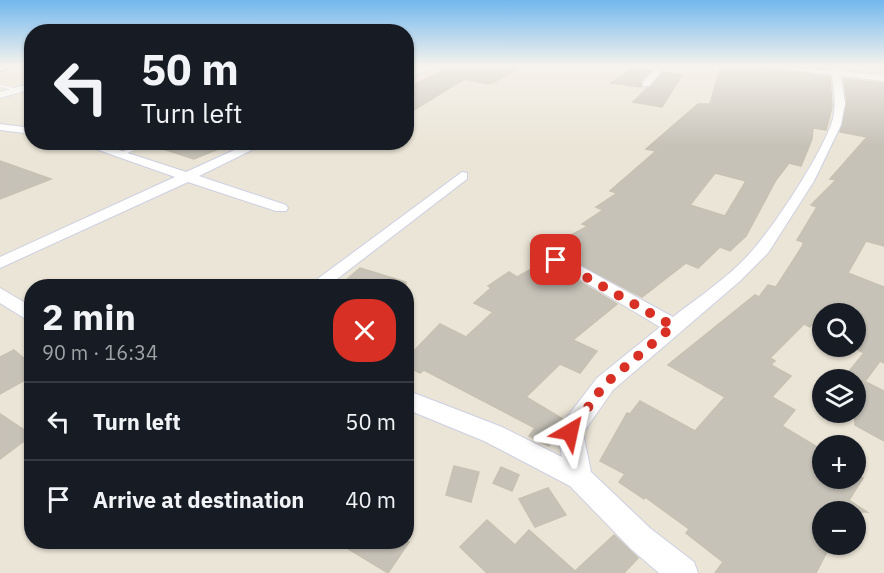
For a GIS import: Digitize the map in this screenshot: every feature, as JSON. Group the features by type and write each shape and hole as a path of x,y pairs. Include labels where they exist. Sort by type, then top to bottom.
{"street":[{"path":"579,478 570,432 605,384 755,257 785,219 836,124 840,103 839,93"},
{"path":"0,127 24,130"},
{"path":"104,150 281,208"},
{"path":"0,263 246,150"},
{"path":"326,279 462,177"},
{"path":"556,260 673,326"},
{"path":"0,294 24,311"},
{"path":"414,402 494,434 579,478 641,539 683,573"}],"lane":[{"path":"118,155 131,150"}],"building":[{"path":"414,93 442,93 414,110"},
{"path":"643,93 671,93 662,107 633,102"},
{"path":"713,93 831,93 832,107 826,130 813,128 812,139 801,166 789,163 776,180 746,236 730,251 720,247 698,268 686,263 642,297 560,254 563,252 551,246 588,226 582,224 603,210 596,207 617,193 610,191 656,151 646,149 698,104 710,104","holes":["715,173 746,181 725,216 690,205"]},
{"path":"846,93 884,93 884,246 866,241 848,273 884,287 884,363 880,361 866,380 866,369 851,369 861,357 866,357 866,303 812,303 810,327 804,324 770,358 775,361 771,365 791,376 772,397 795,410 782,426 812,444 812,489 856,489 850,501 812,501 812,555 825,555 816,573 715,573 723,562 686,533 689,529 645,497 644,499 619,482 625,474 600,461 627,413 630,414 640,401 695,431 725,397 668,365 755,295 759,297 768,285 776,287 803,245 803,242 797,240 817,207 811,205 836,180 830,179 867,137 840,132 847,103"},
{"path":"166,150 216,150 194,159"},
{"path":"0,161 51,179 0,199"},
{"path":"546,261 617,304 573,340 597,351 580,373 560,364 526,397 563,419 549,446 529,436 535,428 424,370 420,373 414,370 414,351 440,324 466,337 493,312 474,303 491,288 488,286 509,272 517,277"},
{"path":"360,268 396,279 347,279"},
{"path":"14,350 24,358 24,380 0,394 0,357"},
{"path":"866,382 884,391 884,441 855,423 866,423"},
{"path":"0,414 24,430 24,441 0,459"},
{"path":"454,466 479,472 471,502 446,495"},
{"path":"501,467 519,475 512,491 493,483"},
{"path":"548,488 566,515 535,527 519,499"},
{"path":"487,520 515,545 529,530 575,571 614,535 638,558 624,573 487,573 460,547"},
{"path":"349,549 404,549 388,573"}],"route":[{"path":"556,260 673,326 605,384 570,432"}]}
